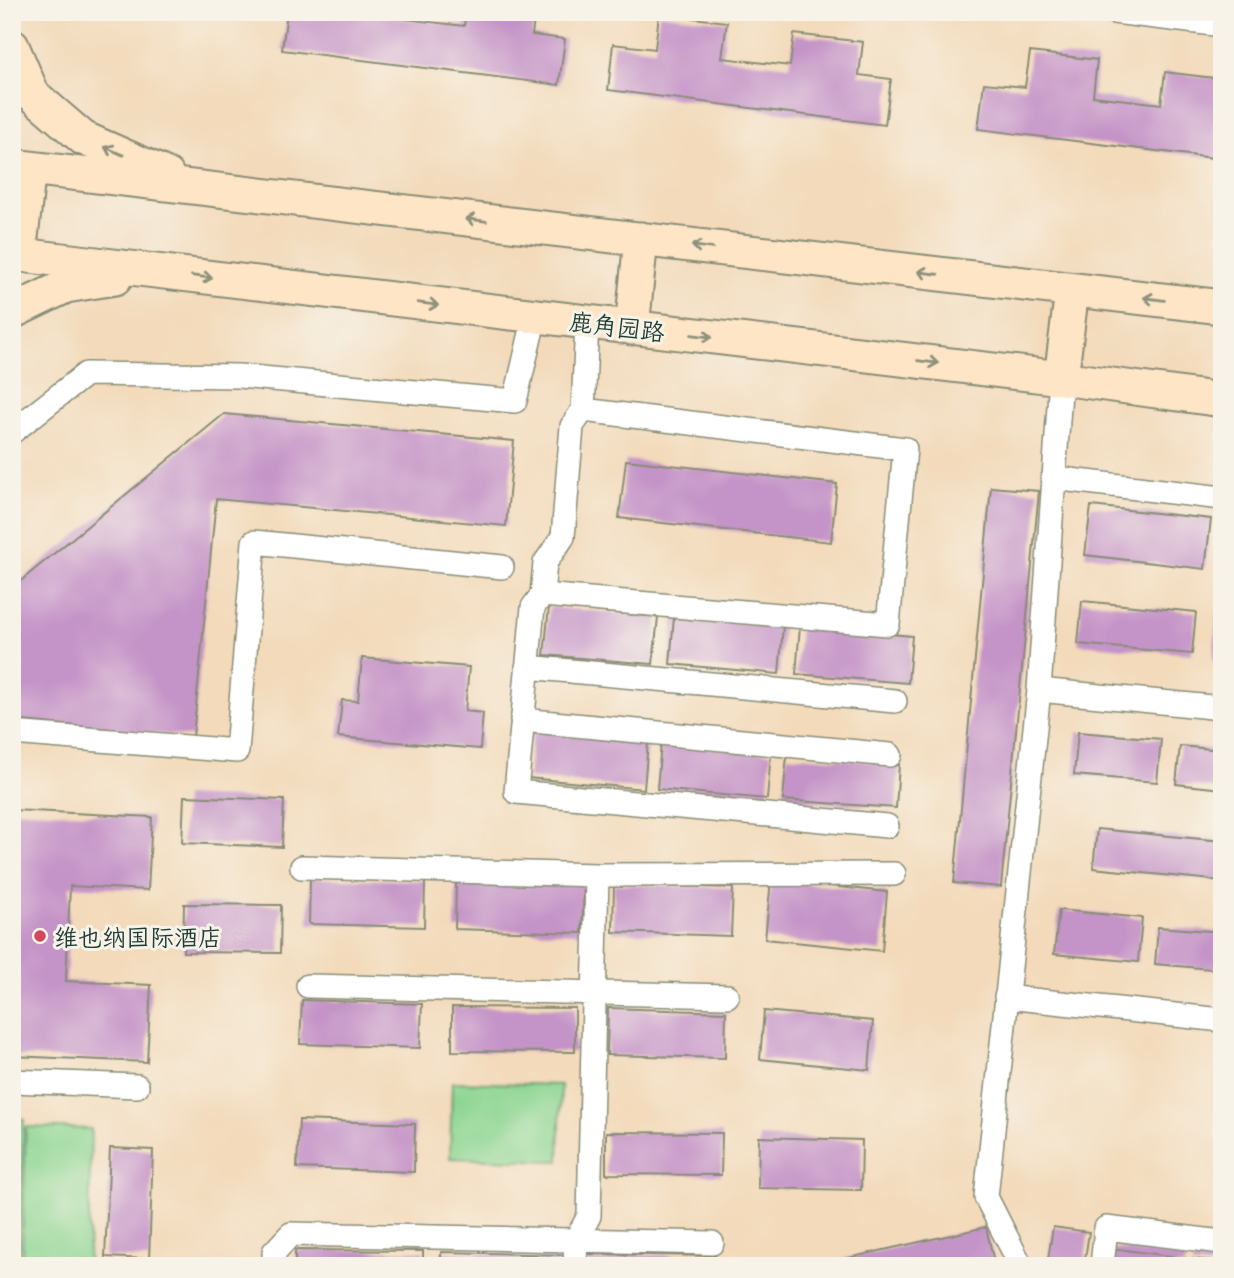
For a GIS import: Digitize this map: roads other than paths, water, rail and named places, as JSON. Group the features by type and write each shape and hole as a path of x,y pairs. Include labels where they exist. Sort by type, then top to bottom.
{"street":[{"path":"1114,12 1222,25"},
{"path":"12,46 33,94 83,138 198,188"},
{"path":"15,255 21,167 1222,307"},
{"path":"632,328 641,239"},
{"name":"鹿角园路","path":"15,255 1061,378 1222,400"},
{"path":"12,312 66,286 150,271"},
{"path":"1021,1266 986,1197 1039,690 1061,378 1072,290"},
{"path":"12,432 86,374 239,376 514,401 535,316"},
{"path":"587,323 583,410 572,426 563,537 545,563 542,595 533,607 516,792 887,826"},
{"path":"542,595 888,624 905,449 583,410"},
{"path":"1053,478 1222,498"},
{"path":"12,733 237,751 254,542 502,567"},
{"path":"527,667 895,701"},
{"path":"1039,690 1222,708"},
{"path":"522,720 890,755"},
{"path":"302,867 597,876 894,874"},
{"path":"575,1266 576,1240 589,1216 597,876"},
{"path":"308,986 727,996"},
{"path":"1006,997 1222,1020"},
{"path":"12,1081 138,1086"},
{"path":"1102,1266 1106,1228 1222,1242"},
{"path":"274,1266 274,1252 291,1234 712,1242"}],"place":[{"name":"维也纳国际酒店","path":"40,936"}]}
